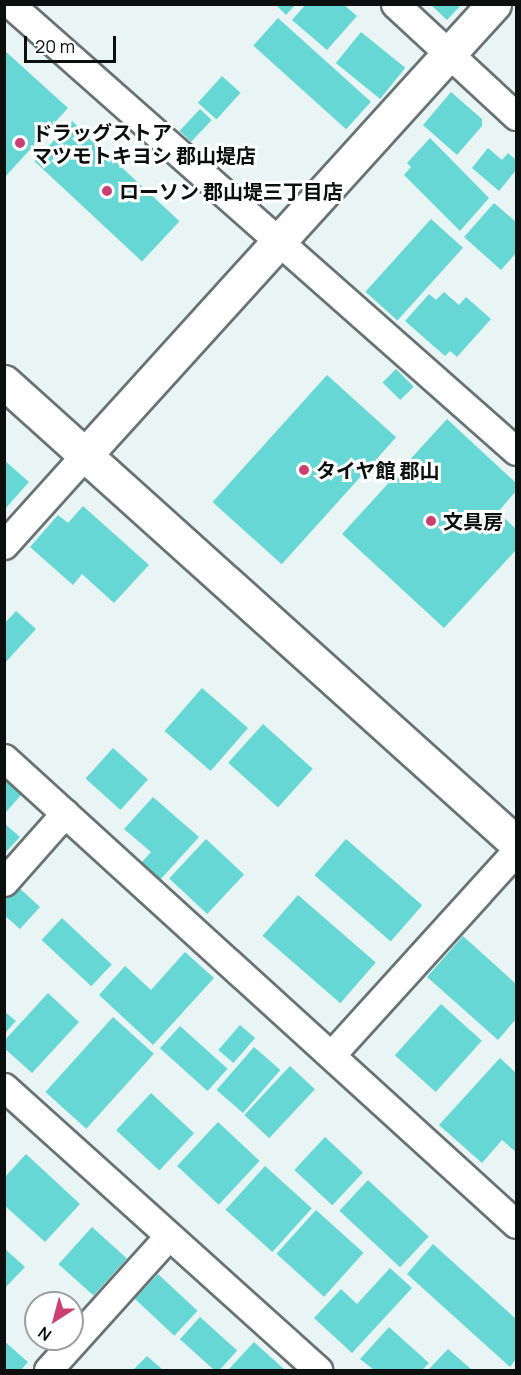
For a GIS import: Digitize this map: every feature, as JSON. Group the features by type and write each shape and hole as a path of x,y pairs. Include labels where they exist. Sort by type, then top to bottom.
{"street":[{"path":"10,4 274,243 516,451"},
{"path":"395,4 516,116"},
{"path":"4,545 274,243 494,4"},
{"path":"4,382 516,843"},
{"path":"4,758 333,1053 516,1224"},
{"path":"4,882 65,813"},
{"path":"333,1053 516,851"},
{"path":"4,1087 166,1238 318,1371"},
{"path":"48,1371 166,1238"}],"building":[{"path":"275,4 296,4 286,15"},
{"path":"306,4 343,4 357,16 327,50 292,20"},
{"path":"430,4 462,4 447,20"},
{"path":"278,18 371,102 346,129 253,45"},
{"path":"361,32 405,68 380,99 336,63"},
{"name":"ドラッグストア マツモトキヨシ 郡山堤店","path":"4,50 68,108 4,178"},
{"path":"222,76 241,93 216,119 198,103"},
{"path":"451,92 482,119 482,126 457,155 423,125"},
{"path":"200,109 212,120 191,142 180,131"},
{"name":"ローソン 郡山堤三丁目店","path":"72,121 180,221 142,261 34,161"},
{"path":"430,138 489,198 460,231 404,175 411,167 407,163"},
{"path":"488,148 502,160 508,153 516,160 516,170 499,191 472,168"},
{"path":"494,203 516,222 516,253 501,270 464,237"},
{"path":"431,219 463,248 397,321 365,292"},
{"path":"444,292 459,305 466,297 491,319 457,357 450,351 445,356 405,321 429,294 436,300"},
{"path":"396,369 414,387 400,400 383,382"},
{"name":"タイヤ館 郡山","path":"327,375 396,437 282,564 213,502"},
{"name":"文具房","path":"447,419 516,483 516,491 498,512 516,529 516,550 444,628 342,534"},
{"path":"4,460 29,482 4,510"},
{"path":"83,506 149,565 114,603 82,574 73,585 30,547 58,515 68,523"},
{"path":"16,611 36,629 4,664 4,624"},
{"path":"202,688 248,728 211,771 165,731"},
{"path":"263,724 313,769 278,807 228,763"},
{"path":"113,748 148,779 120,810 86,778"},
{"path":"4,778 22,794 6,812 4,811"},
{"path":"153,797 199,837 160,880 141,863 151,852 124,829"},
{"path":"4,823 20,837 4,854"},
{"path":"206,839 244,874 207,914 169,878"},
{"path":"346,839 422,905 391,941 315,875"},
{"path":"17,886 40,907 20,929 4,915 4,900"},
{"path":"298,895 376,963 340,1003 263,936"},
{"path":"62,918 112,964 91,986 42,940"},
{"path":"463,936 516,984 516,1019 498,1040 427,977"},
{"path":"185,952 214,978 153,1045 99,995 125,966 151,990"},
{"path":"48,993 79,1022 32,1073 4,1048 4,1041"},
{"path":"441,1004 482,1041 436,1092 395,1055"},
{"path":"4,1011 16,1021 4,1034"},
{"path":"113,1017 154,1054 86,1129 45,1092"},
{"path":"240,1025 255,1038 233,1063 218,1050"},
{"path":"180,1026 228,1069 207,1091 160,1048"},
{"path":"254,1047 280,1070 243,1113 217,1090"},
{"path":"500,1058 516,1073 516,1152 502,1140 482,1163 439,1125"},
{"path":"290,1066 315,1089 269,1138 244,1115"},
{"path":"151,1093 194,1133 159,1171 116,1130"},
{"path":"218,1122 260,1161 219,1205 177,1166"},
{"path":"325,1137 363,1172 332,1205 294,1170"},
{"path":"26,1154 80,1204 45,1242 4,1205 4,1178"},
{"path":"265,1166 312,1208 272,1252 226,1210"},
{"path":"368,1180 429,1237 400,1267 339,1211"},
{"path":"316,1210 364,1253 324,1297 277,1254"},
{"path":"92,1227 127,1258 93,1296 59,1264"},
{"path":"433,1244 516,1319 516,1359 510,1367 407,1274"},
{"path":"4,1248 25,1267 4,1289"},
{"path":"390,1268 412,1288 352,1353 314,1318 341,1289 357,1304"},
{"path":"158,1274 197,1311 174,1336 135,1299"},
{"path":"200,1317 237,1350 220,1370 214,1370 180,1339"},
{"path":"389,1327 429,1363 422,1370 374,1370 360,1359"},
{"path":"4,1341 28,1362 21,1370 4,1370"},
{"path":"254,1342 285,1370 228,1370"},
{"path":"448,1349 472,1370 429,1369"},
{"path":"147,1356 163,1370 133,1370"}],"place":[{"name":"ドラッグストア マツモトキヨシ 郡山堤店","path":"20,143"},
{"name":"ローソン 郡山堤三丁目店","path":"107,191"},
{"name":"タイヤ館 郡山","path":"304,470"},
{"name":"文具房","path":"431,521"}]}
